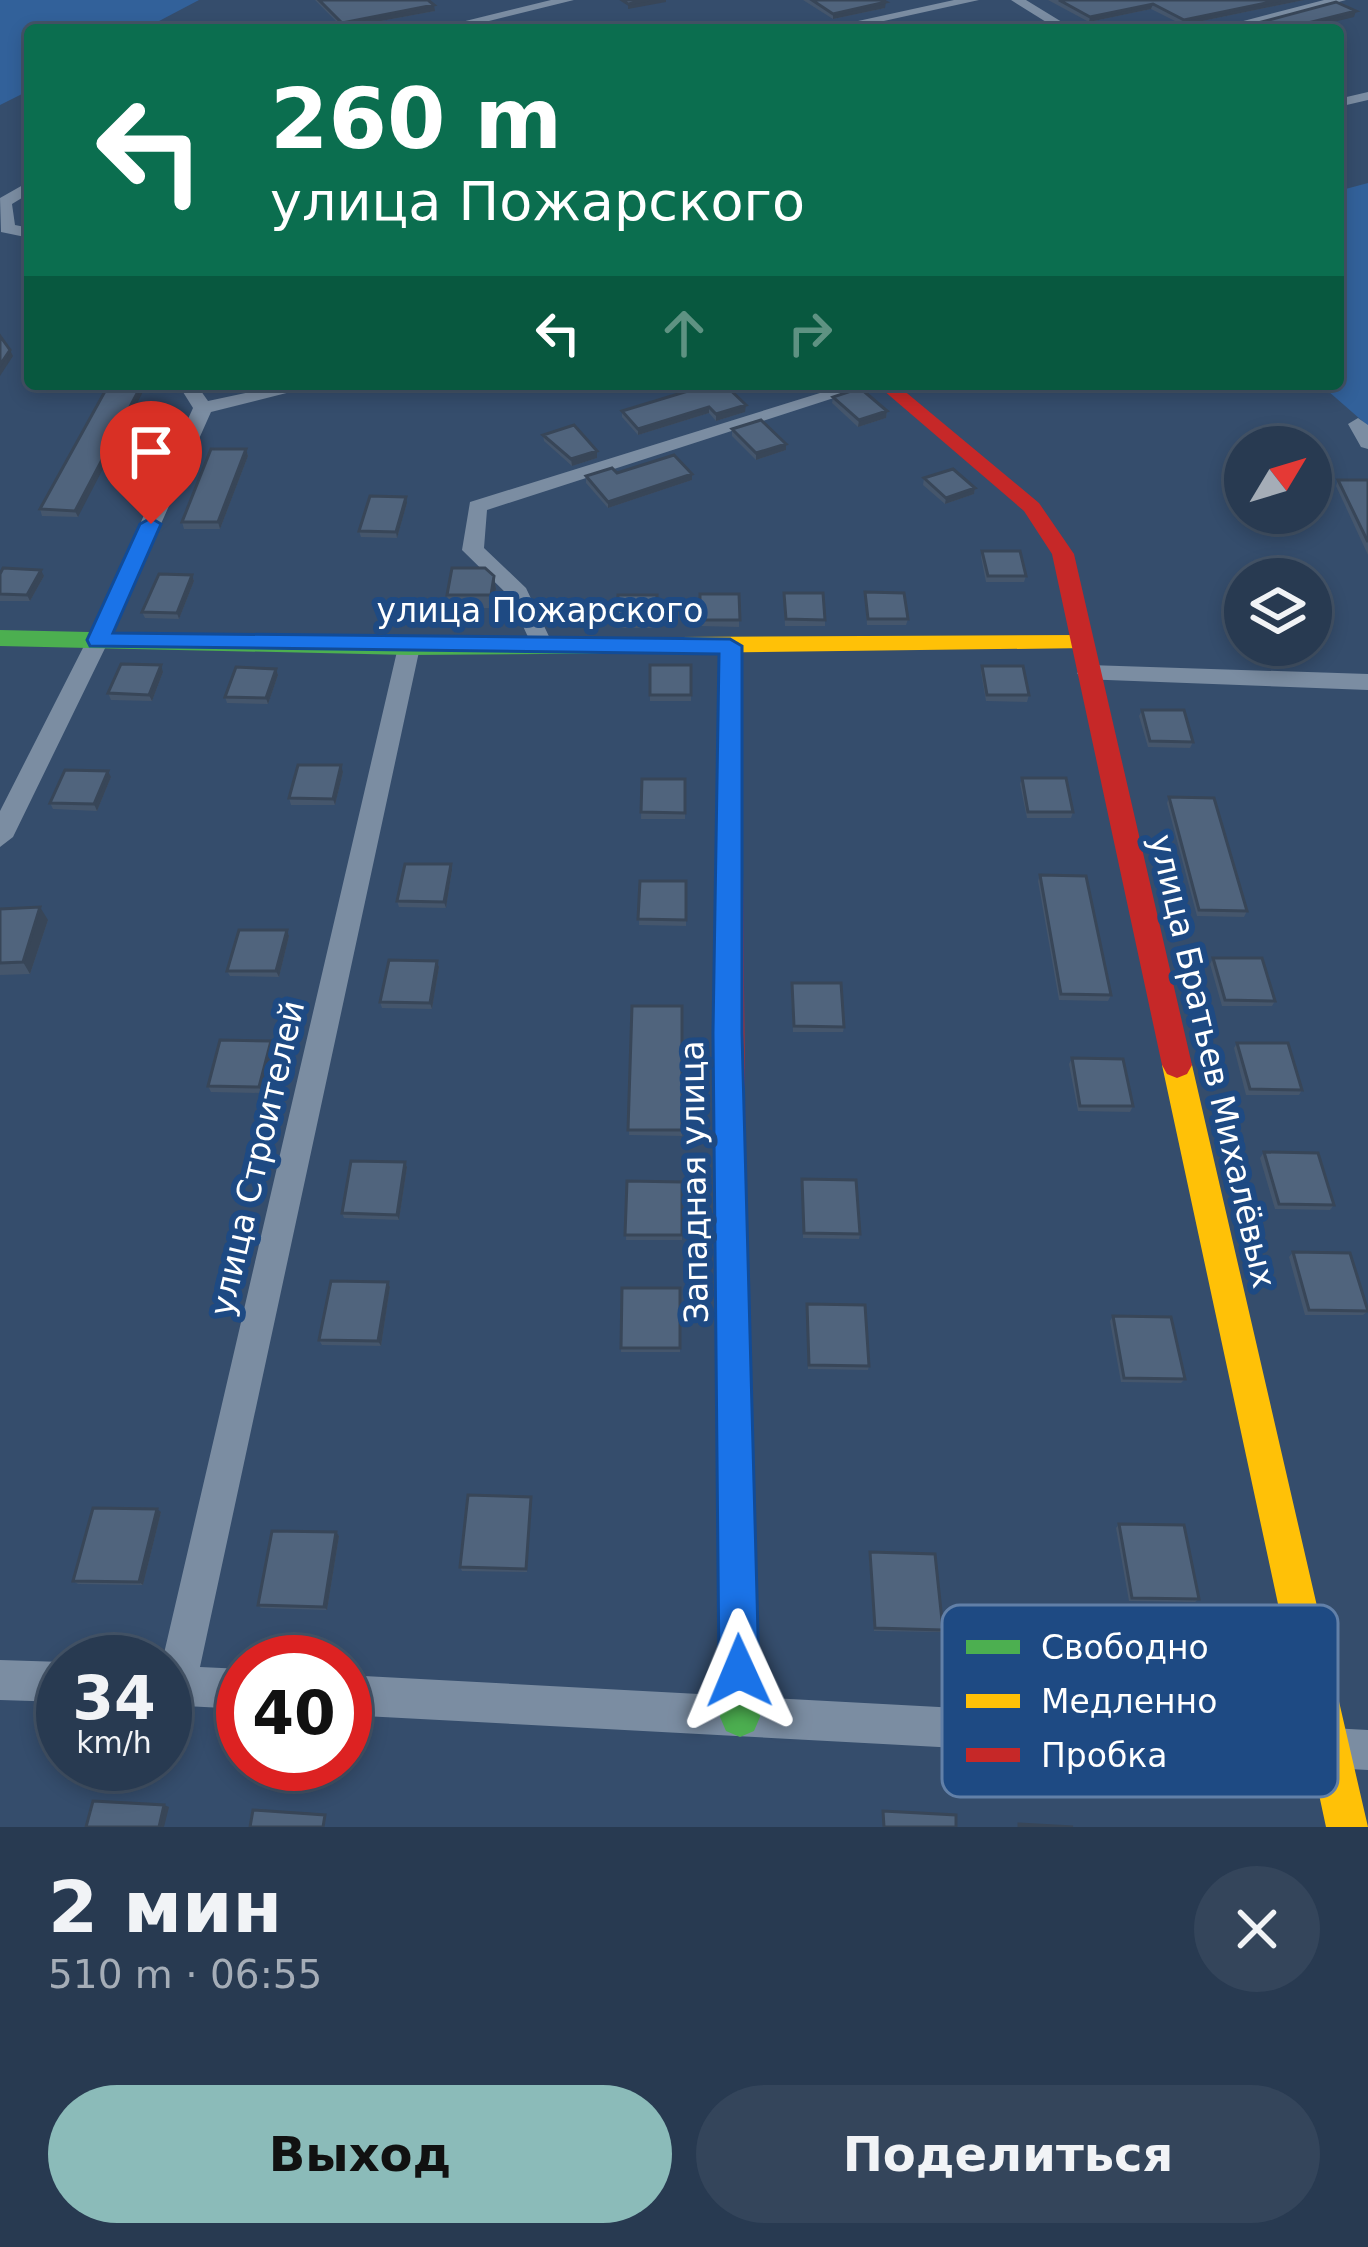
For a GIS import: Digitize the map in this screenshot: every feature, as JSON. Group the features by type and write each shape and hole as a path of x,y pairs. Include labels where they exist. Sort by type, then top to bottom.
{"street":[{"path":"482,24 568,0"},
{"path":"854,24 973,0"},
{"path":"1017,0 1058,24"},
{"path":"1241,24 1340,0"},
{"path":"456,12 468,24"},
{"path":"2,204 4,229"},
{"path":"191,390 203,408"},
{"path":"203,408 286,390"},
{"path":"543,647 518,593 473,550 477,506 849,390"},
{"name":"улица Братьев Михалёвых","path":"892,390 1052,531 1063,554 1080,643 1314,1605"},
{"path":"0,837 98,640 203,408"},
{"name":"улица Пожарского","path":"0,638 409,647 1080,643"},
{"name":"Западная улица","path":"730,646 727,1033 740,1717"},
{"name":"улица Строителей","path":"182,1635 409,647"},
{"path":"1089,673 1368,682"},
{"path":"0,1680 36,1681"},
{"path":"372,1697 942,1728"},
{"name":"улица Братьев Михалёвых","path":"1338,1703 1349,1749 1347,1827"}],"shaded area":[{"path":"0,0 199,0 153,24 24,24 24,93 0,105"},
{"path":"1368,183 1368,426 1327,390 1344,390 1344,189"}],"building":[{"path":"319,0 428,0 434,5 342,23"},
{"path":"812,0 882,0 886,2 833,14"},
{"path":"1059,0 1280,0 1184,20 1153,4 1090,17"},
{"path":"1336,2 1356,11 1304,24 1258,23"},
{"path":"0,336 10,350 0,365"},
{"path":"106,390 139,390 75,511 40,509"},
{"path":"691,390 730,390 746,405 716,414 709,407 638,429 622,411"},
{"path":"862,390 887,411 859,420 833,397"},
{"path":"761,420 786,444 756,453 732,429"},
{"path":"574,425 597,451 571,459 543,435"},
{"path":"211,449 246,449 218,522 182,522"},
{"path":"674,455 692,474 608,502 586,476 612,468 617,473"},
{"path":"953,469 975,488 946,498 924,478"},
{"path":"1338,480 1368,480 1368,542"},
{"path":"370,496 406,497 396,532 359,531"},
{"path":"982,551 1020,551 1026,576 988,576"},
{"path":"3,568 41,570 27,595 0,594"},
{"path":"452,568 485,568 494,576 491,595 447,595"},
{"path":"159,574 192,575 177,613 142,612"},
{"path":"865,592 904,593 908,619 868,619"},
{"path":"784,593 823,593 825,620 786,619"},
{"path":"700,594 739,594 740,620 700,620"},
{"path":"618,595 657,595 656,621 617,621"},
{"path":"121,664 161,665 149,695 108,693"},
{"path":"650,665 691,665 691,695 650,695"},
{"path":"982,666 1023,666 1029,695 987,695"},
{"path":"236,667 276,669 266,698 225,697"},
{"path":"1142,710 1184,710 1193,742 1150,741"},
{"path":"298,765 341,765 333,799 289,798"},
{"path":"65,770 108,771 94,804 50,803"},
{"path":"1022,778 1066,778 1073,812 1028,812"},
{"path":"642,779 685,779 685,813 641,812"},
{"path":"1169,797 1214,798 1247,911 1199,910"},
{"path":"405,864 451,864 444,902 397,901"},
{"path":"1040,875 1086,876 1111,995 1061,994"},
{"path":"640,881 686,881 686,920 638,919"},
{"path":"40,907 23,962 0,963 0,909"},
{"path":"239,930 287,930 276,971 227,971"},
{"path":"1213,958 1262,958 1275,1001 1225,1000"},
{"path":"389,960 437,961 430,1003 380,1002"},
{"path":"792,983 841,983 844,1027 794,1026"},
{"path":"632,1006 682,1006 682,1130 628,1130"},
{"path":"220,1040 271,1041 259,1087 208,1086"},
{"path":"1237,1043 1288,1043 1302,1090 1250,1089"},
{"path":"1072,1058 1123,1059 1133,1106 1080,1106"},
{"path":"1264,1152 1318,1153 1334,1205 1279,1204"},
{"path":"351,1161 405,1162 397,1215 342,1213"},
{"path":"802,1179 856,1180 860,1234 804,1233"},
{"path":"627,1181 682,1182 682,1235 625,1235"},
{"path":"1293,1252 1350,1253 1368,1311 1309,1310"},
{"path":"331,1281 388,1282 378,1341 319,1340"},
{"path":"622,1288 680,1288 680,1348 621,1348"},
{"path":"807,1304 865,1305 869,1366 809,1365"},
{"path":"1113,1316 1171,1317 1185,1379 1124,1378"},
{"path":"468,1495 531,1497 526,1569 460,1567"},
{"path":"93,1508 157,1509 139,1582 73,1581"},
{"path":"1119,1524 1184,1525 1199,1599 1132,1598"},
{"path":"272,1531 336,1532 324,1607 258,1605"},
{"path":"870,1552 935,1554 942,1630 875,1628"},
{"path":"93,1801 164,1805 159,1827 86,1827"},
{"path":"253,1810 325,1815 323,1827 250,1827"},
{"path":"883,1811 956,1815 956,1827 884,1827"}],"traffic: fast":[{"path":"0,638 409,647 680,645"},
{"path":"730,1211 740,1717"}],"traffic: slow":[{"path":"680,645 1080,643"},
{"path":"1177,1065 1297,1605"},
{"path":"1338,1787 1347,1827"}],"traffic: jam":[{"path":"892,390 1032,507 1063,554 1177,1065"},
{"path":"730,646 730,1211"}],"route":[{"path":"151,524 98,640 409,647 730,646 727,1033 739,1671"}]}
